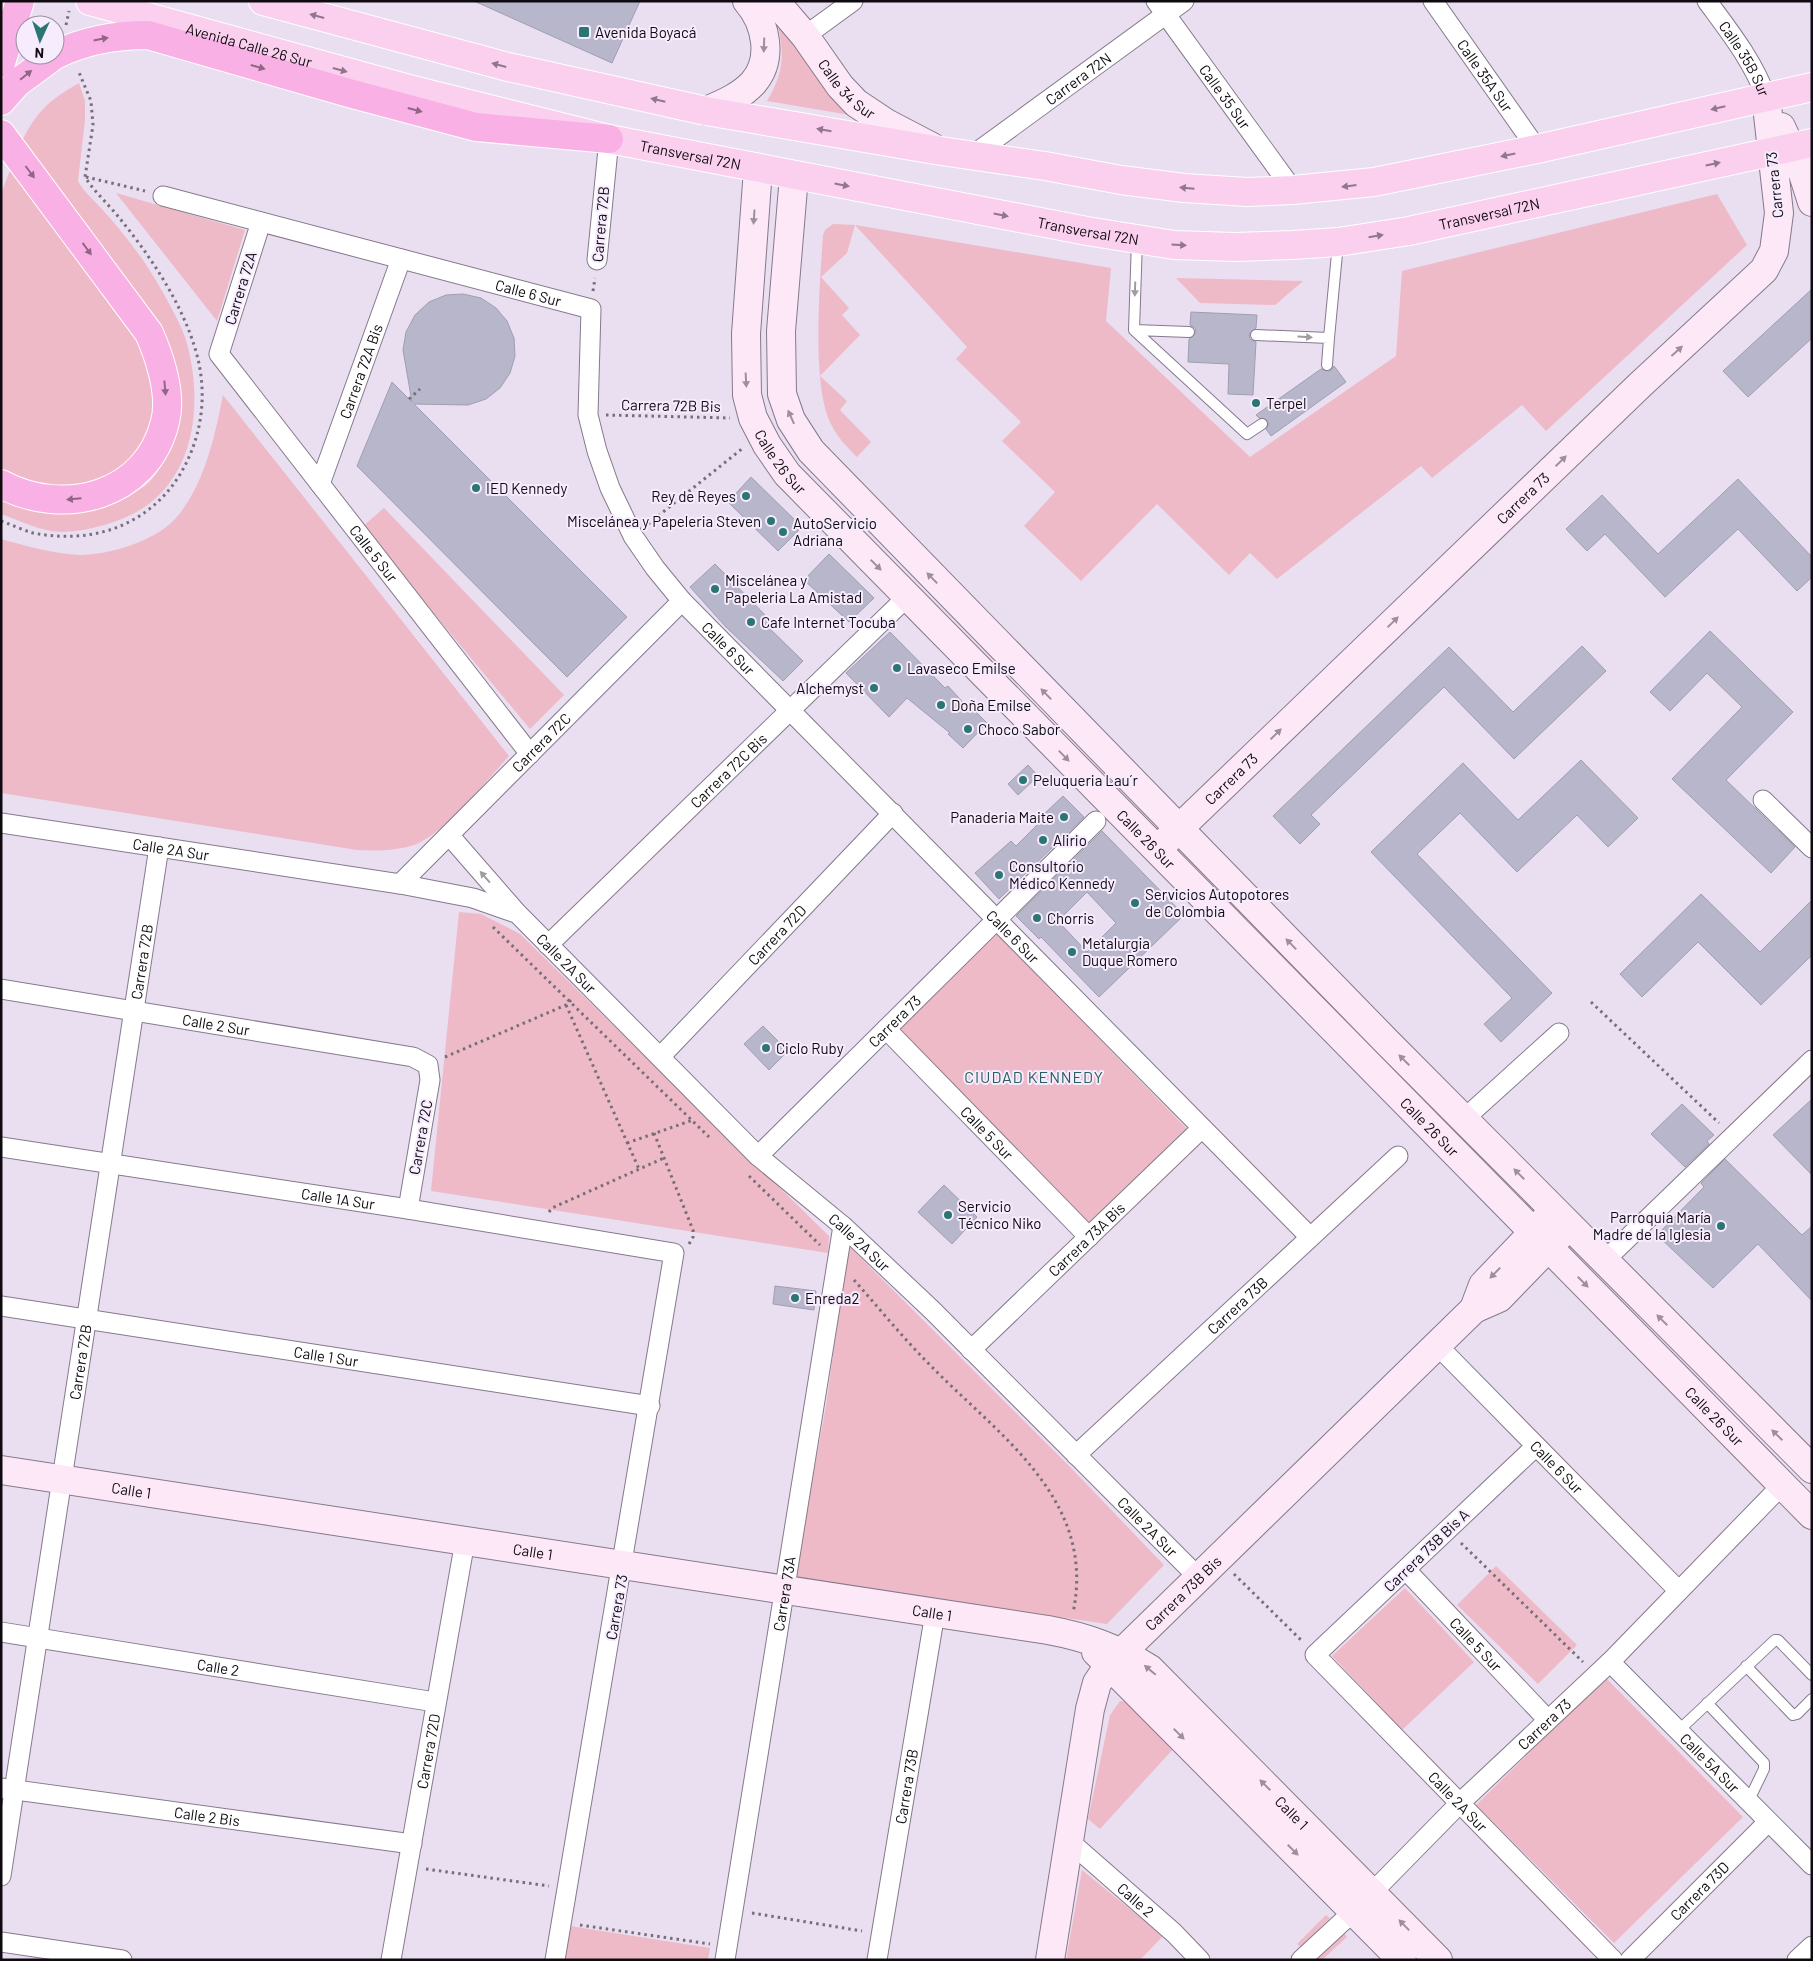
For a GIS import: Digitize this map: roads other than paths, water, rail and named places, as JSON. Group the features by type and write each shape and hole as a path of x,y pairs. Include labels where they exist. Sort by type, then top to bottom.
{"highway":[{"path":"1,63 20,1"},
{"path":"65,51 89,41 118,35 148,35 349,93 476,126 609,139"},
{"path":"1,101 17,83 41,65"},
{"path":"1,134 148,333 162,368 166,389 166,421 155,448 140,471 116,488 91,498 64,500 33,495 1,484"}],"main road":[{"name":"Avenida Calle 26 Sur","path":"90,1 409,89"},
{"path":"263,1 508,67 706,111 1121,180 1184,188 1247,192 1293,190 1374,182 1537,149 1812,86"},
{"name":"Transversal 72N","path":"409,89 609,139 794,176 1137,240 1174,245 1235,247 1338,242 1464,219 1791,148"}],"street":[{"path":"706,111 735,98 753,83 764,61 765,39 760,20 747,1"},
{"name":"Calle 34 Sur","path":"775,1 805,36 840,86 856,103 886,123 940,151"},
{"path":"805,36 852,1"},
{"name":"Carrera 72N","path":"973,155 1161,8 1184,1"},
{"name":"Calle 35A Sur","path":"1433,1 1537,149"},
{"name":"Calle 35B Sur","path":"1707,1 1748,58 1760,80 1766,97"},
{"name":"Calle 35 Sur","path":"1161,8 1293,190"},
{"name":"Carrera 73","path":"1156,850 1641,384 1764,270 1774,251 1791,148 1766,97"},
{"name":"Carrera 72B","path":"597,260 609,139"},
{"path":"1791,148 1803,174 1812,202"},
{"name":"Calle 26 Sur","path":"758,169 746,334 747,395 757,426 787,474 1812,1515"},
{"name":"Calle 26 Sur","path":"794,176 781,331 782,394 791,420 811,451 1178,829 1812,1469"},
{"name":"Calle 6 Sur","path":"163,196 591,309 588,415 610,488 633,536 682,601 790,708 1310,1237"},
{"name":"Carrera 72A","path":"219,354 261,222"},
{"name":"Carrera 72A Bis","path":"320,484 401,259"},
{"name":"Calle 5 Sur","path":"219,354 530,754"},
{"path":"787,474 811,451"},
{"name":"Carrera 72C Bis","path":"548,945 790,708 908,596"},
{"name":"Carrera 72C","path":"400,884 682,601"},
{"path":"1763,800 1812,848"},
{"name":"Carrera 72D","path":"660,1057 893,813"},
{"name":"Carrera 73","path":"758,1156 1096,821"},
{"name":"Calle 2A Sur","path":"1,823 400,884 473,898 517,913"},
{"name":"Calle 2A Sur","path":"449,835 517,913 758,1156 843,1226 971,1350 1198,1577"},
{"name":"Carrera 72B","path":"1,1876 8,1789 37,1638 159,848"},
{"name":"Calle 2 Sur","path":"1,989 413,1057 428,1065"},
{"name":"Calle 5 Sur","path":"886,1029 1089,1237"},
{"path":"1464,1119 1559,1033"},
{"path":"1604,1261 1812,1060"},
{"name":"Carrera 72C","path":"408,1209 430,1080 428,1065"},
{"name":"Carrera 73A Bis","path":"971,1350 1202,1128"},
{"name":"Calle 1A Sur","path":"1,1147 408,1209 674,1254"},
{"name":"Carrera 73B","path":"1076,1455 1398,1156"},
{"name":"Carrera 73B Bis","path":"1050,1960 1090,1708 1097,1684 1116,1658 1474,1309 1499,1298 1541,1240 1561,1217"},
{"name":"Carrera 73A","path":"722,1953 735,1910 843,1226"},
{"name":"Carrera 73","path":"555,1960 650,1406 674,1254"},
{"name":"Calle 1 Sur","path":"1,1306 650,1406"},
{"name":"Calle 6 Sur","path":"1437,1345 1678,1590"},
{"name":"Carrera 73B Bis A","path":"1316,1655 1536,1446"},
{"name":"Calle 1","path":"1,1470 934,1613 1068,1625 1116,1658 1150,1669 1363,1902 1402,1960"},
{"name":"Carrera 73","path":"1301,1960 1363,1902 1460,1802 1603,1669 1782,1484"},
{"name":"Carrera 72D","path":"392,1960 435,1702 465,1541"},
{"name":"Calle 5 Sur","path":"1406,1570 1548,1719"},
{"name":"Carrera 73B","path":"877,1960 934,1613"},
{"name":"Calle 2","path":"1,1632 435,1702"},
{"name":"Calle 2A Sur","path":"1316,1655 1614,1960"},
{"name":"Calle 5A Sur","path":"1603,1669 1677,1732 1812,1865"},
{"name":"Calle 2 Bis","path":"8,1789 412,1844"},
{"name":"Carrera 73D","path":"1630,1960 1768,1822"},
{"name":"Calle 2","path":"1069,1841 1174,1933 1200,1960"},
{"name":"Calle 1","path":"1363,1902 1438,1960"},
{"path":"1,1942 122,1960"},
{"path":"1797,1960 1812,1946"}],"lane":[{"path":"1137,240 1134,330 1247,434 1262,424"},
{"path":"1327,365 1338,242"},
{"path":"1134,330 1190,332"},
{"path":"1256,335 1329,338"},
{"path":"1677,1732 1775,1640 1778,1640 1812,1675"},
{"path":"1746,1666 1793,1714 1797,1714 1812,1699"},
{"path":"1707,1703 1764,1763 1764,1769 1748,1802"}],"place":[{"name":"Avenida Boyacá","path":"584,32"},
{"name":"Terpel","path":"1256,403"},
{"name":"IED Kennedy","path":"476,488"},
{"name":"Rey de Reyes","path":"746,496"},
{"name":"Miscelánea y Papeleria Steven","path":"771,521"},
{"name":"AutoServicio Adriana","path":"783,532"},
{"name":"Miscelánea y Papeleria La Amistad","path":"715,589"},
{"name":"Cafe Internet Tocuba","path":"751,622"},
{"name":"Lavaseco Emilse","path":"897,668"},
{"name":"Alchemyst","path":"874,688"},
{"name":"Doña Emilse","path":"941,705"},
{"name":"Choco Sabor","path":"968,729"},
{"name":"Peluqueria Lau´r","path":"1023,780"},
{"name":"Panaderia Maite","path":"1064,817"},
{"name":"Alirio","path":"1043,840"},
{"name":"Consultorio Médico Kennedy","path":"999,875"},
{"name":"Servicios Autopotores de Colombia","path":"1135,903"},
{"name":"Chorris","path":"1037,918"},
{"name":"Metalurgia Duque Romero","path":"1072,952"},
{"name":"Ciclo Ruby","path":"766,1048"},
{"name":"Servicio Técnico Niko","path":"948,1215"},
{"name":"Parroquia María Madre de la Iglesia","path":"1721,1226"},
{"name":"Enreda2","path":"795,1298"}],"district":[{"name":"CIUDAD KENNEDY","path":"1034,1076"}]}
